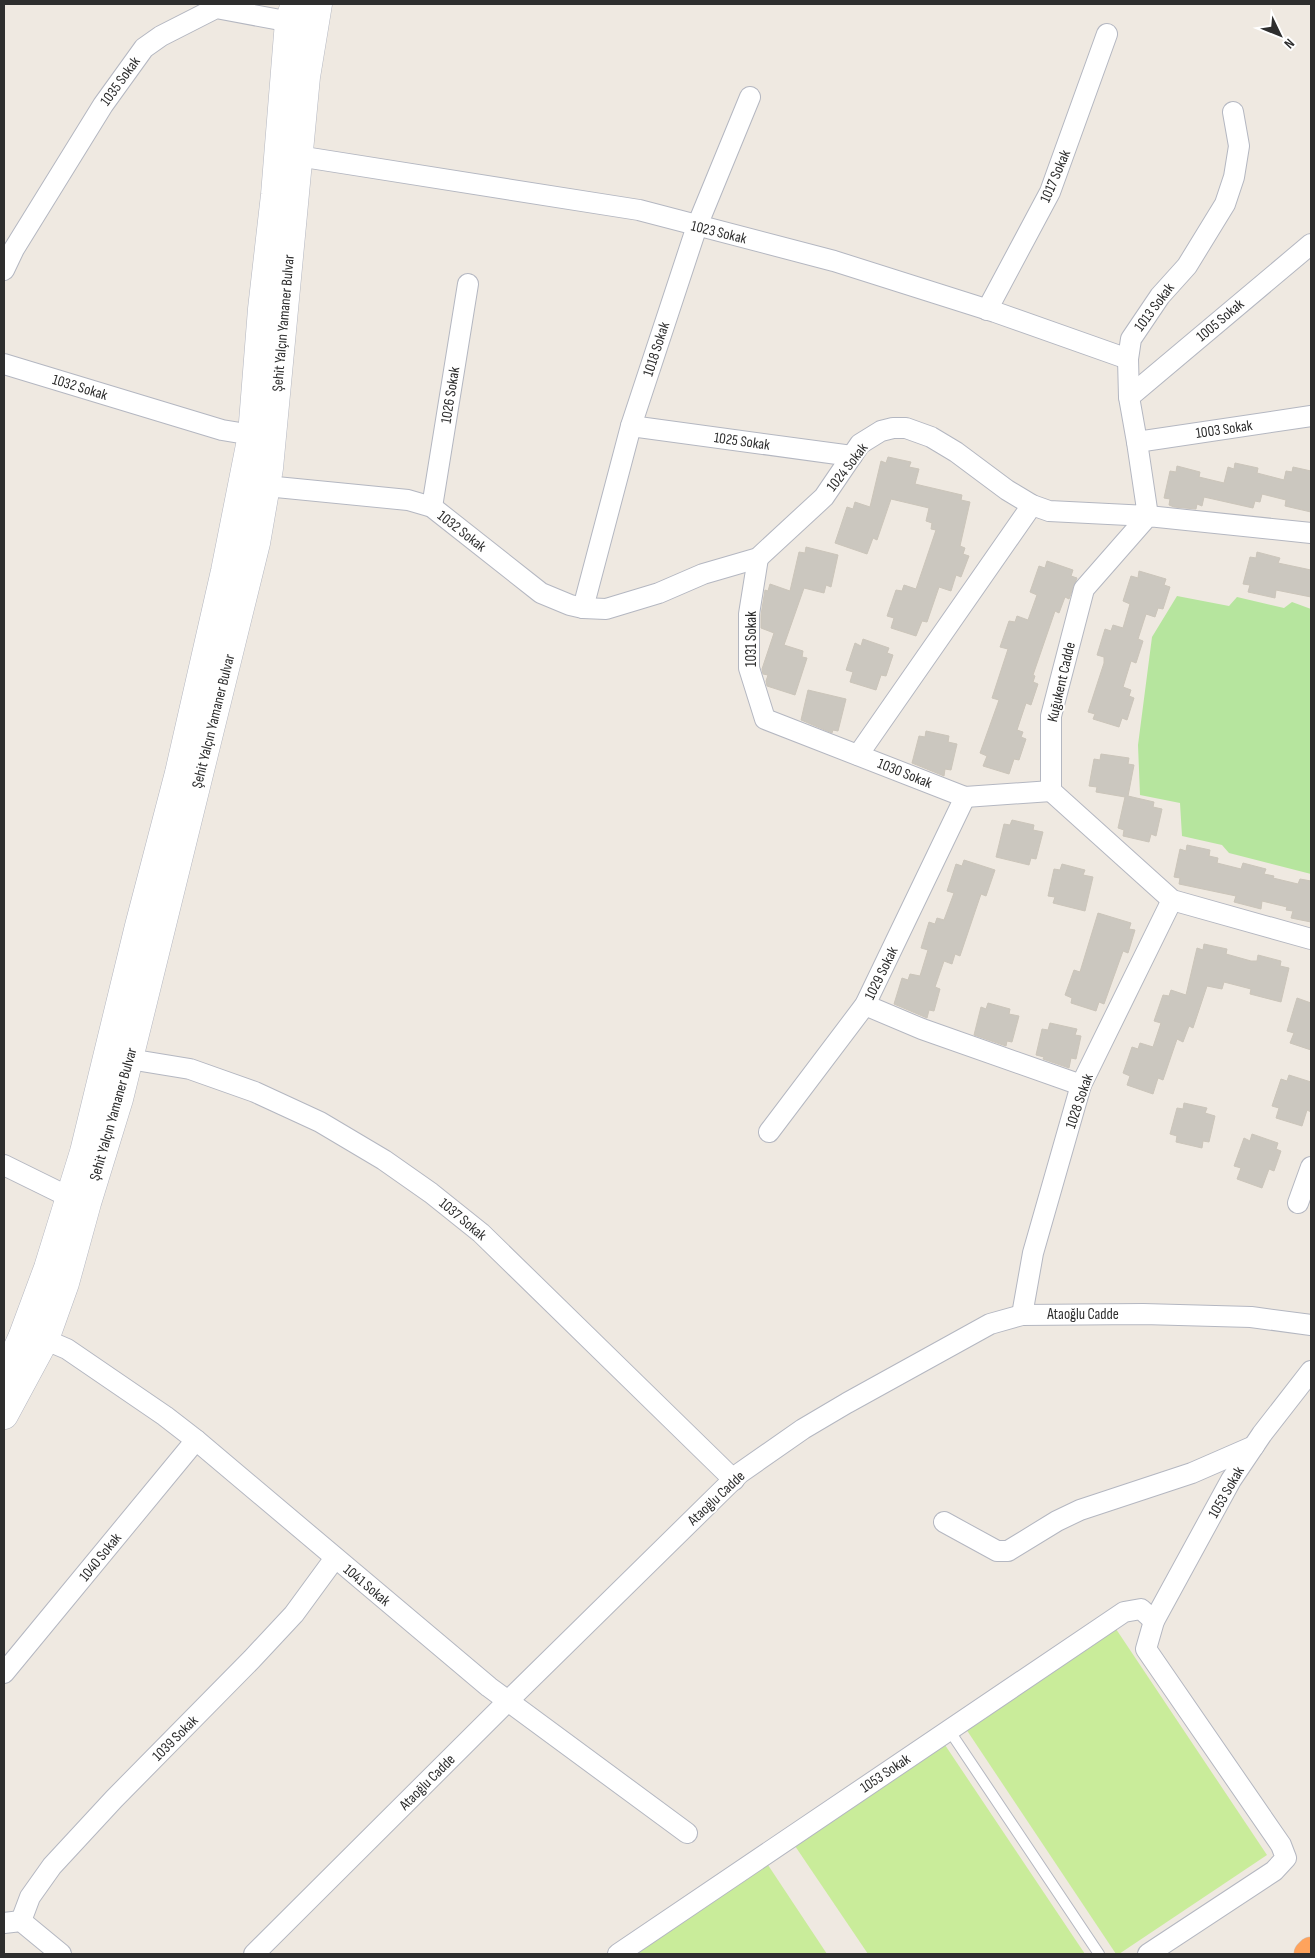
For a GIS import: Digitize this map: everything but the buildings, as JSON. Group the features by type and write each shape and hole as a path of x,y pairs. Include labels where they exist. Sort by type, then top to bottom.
{"highway":[{"path":"1308,1954 1311,1951"}],"street":[{"name":"1035 Sokak","path":"4,270 14,249 102,105 144,48 213,6 304,14"},
{"name":"Şehit Yalçın Yamaner Bulvar","path":"4,1415 35,1335 65,1283 78,1200 120,1099 119,1056 256,543 255,483 262,437 288,154 306,77 304,14"},
{"name":"1017 Sokak","path":"987,310 1050,192 1107,34"},
{"name":"1018 Sokak","path":"583,608 631,426 697,226 750,97"},
{"name":"1013 Sokak","path":"1148,516 1138,442 1129,397 1128,359 1131,339 1160,296 1187,266 1225,204 1234,177 1239,146 1233,112"},
{"name":"1023 Sokak","path":"288,154 639,210 834,261 987,310 1128,359"},
{"name":"1005 Sokak","path":"1129,397 1311,244"},
{"name":"1026 Sokak","path":"432,506 468,284"},
{"name":"1032 Sokak","path":"4,364 222,430 262,437"},
{"name":"1003 Sokak","path":"1138,442 1311,416"},
{"name":"1025 Sokak","path":"631,426 852,456"},
{"name":"1024 Sokak","path":"583,608 606,609 659,593 703,574 758,558 824,497 860,444 882,431 893,428 906,428 931,437 956,452 1007,490 1032,505 1049,510 1148,516"},
{"name":"1032 Sokak","path":"255,483 408,500 432,506 541,594 583,608"},
{"path":"858,755 1032,505"},
{"path":"1148,516 1311,533"},
{"name":"Kuğukent Cadde","path":"1051,791 1051,716 1084,589 1148,516"},
{"name":"1031 Sokak","path":"758,558 749,614 749,668 765,719"},
{"name":"1030 Sokak","path":"765,719 965,797 1051,791"},
{"path":"1051,791 1172,900 1311,939"},
{"name":"1029 Sokak","path":"769,1132 865,1005 965,797"},
{"name":"1028 Sokak","path":"1022,1315 1033,1253 1081,1085 1172,900"},
{"path":"865,1005 922,1029 1081,1085"},
{"name":"1037 Sokak","path":"119,1056 190,1069 255,1092 320,1122 400,1171 480,1233 734,1480"},
{"path":"4,1165 78,1200"},
{"path":"1298,1203 1311,1167"},
{"name":"Ataoğlu Cadde","path":"254,1954 508,1701 734,1480 803,1429 990,1324 1022,1315 1142,1314 1241,1317 1311,1326"},
{"path":"4,1378 35,1335"},
{"name":"1041 Sokak","path":"35,1335 67,1350 165,1416 508,1701 687,1833"},
{"name":"1053 Sokak","path":"1148,1954 1274,1871 1286,1858 1281,1844 1146,1649 1154,1621 1231,1480 1254,1446 1311,1371"},
{"name":"1040 Sokak","path":"4,1673 196,1440"},
{"path":"944,1522 997,1551 1008,1551 1057,1521 1080,1510 1192,1473 1254,1446"},
{"name":"1039 Sokak","path":"12,1922 52,1866 294,1614 335,1558"},
{"name":"1053 Sokak","path":"618,1954 1124,1612 1141,1609 1154,1621"},
{"path":"12,1922 61,1954"}],"lane":[{"path":"949,1730 1099,1954"}],"green space":[{"path":"1177,596 1229,606 1237,597 1284,608 1292,602 1311,609 1311,874 1229,853 1222,845 1182,836 1180,803 1140,795 1138,745 1152,637"},
{"path":"1116,1629 1267,1855 1119,1954 1116,1954 966,1729"},
{"path":"943,1742 1085,1954 868,1954 793,1843"},
{"path":"768,1865 827,1954 634,1954"}]}
